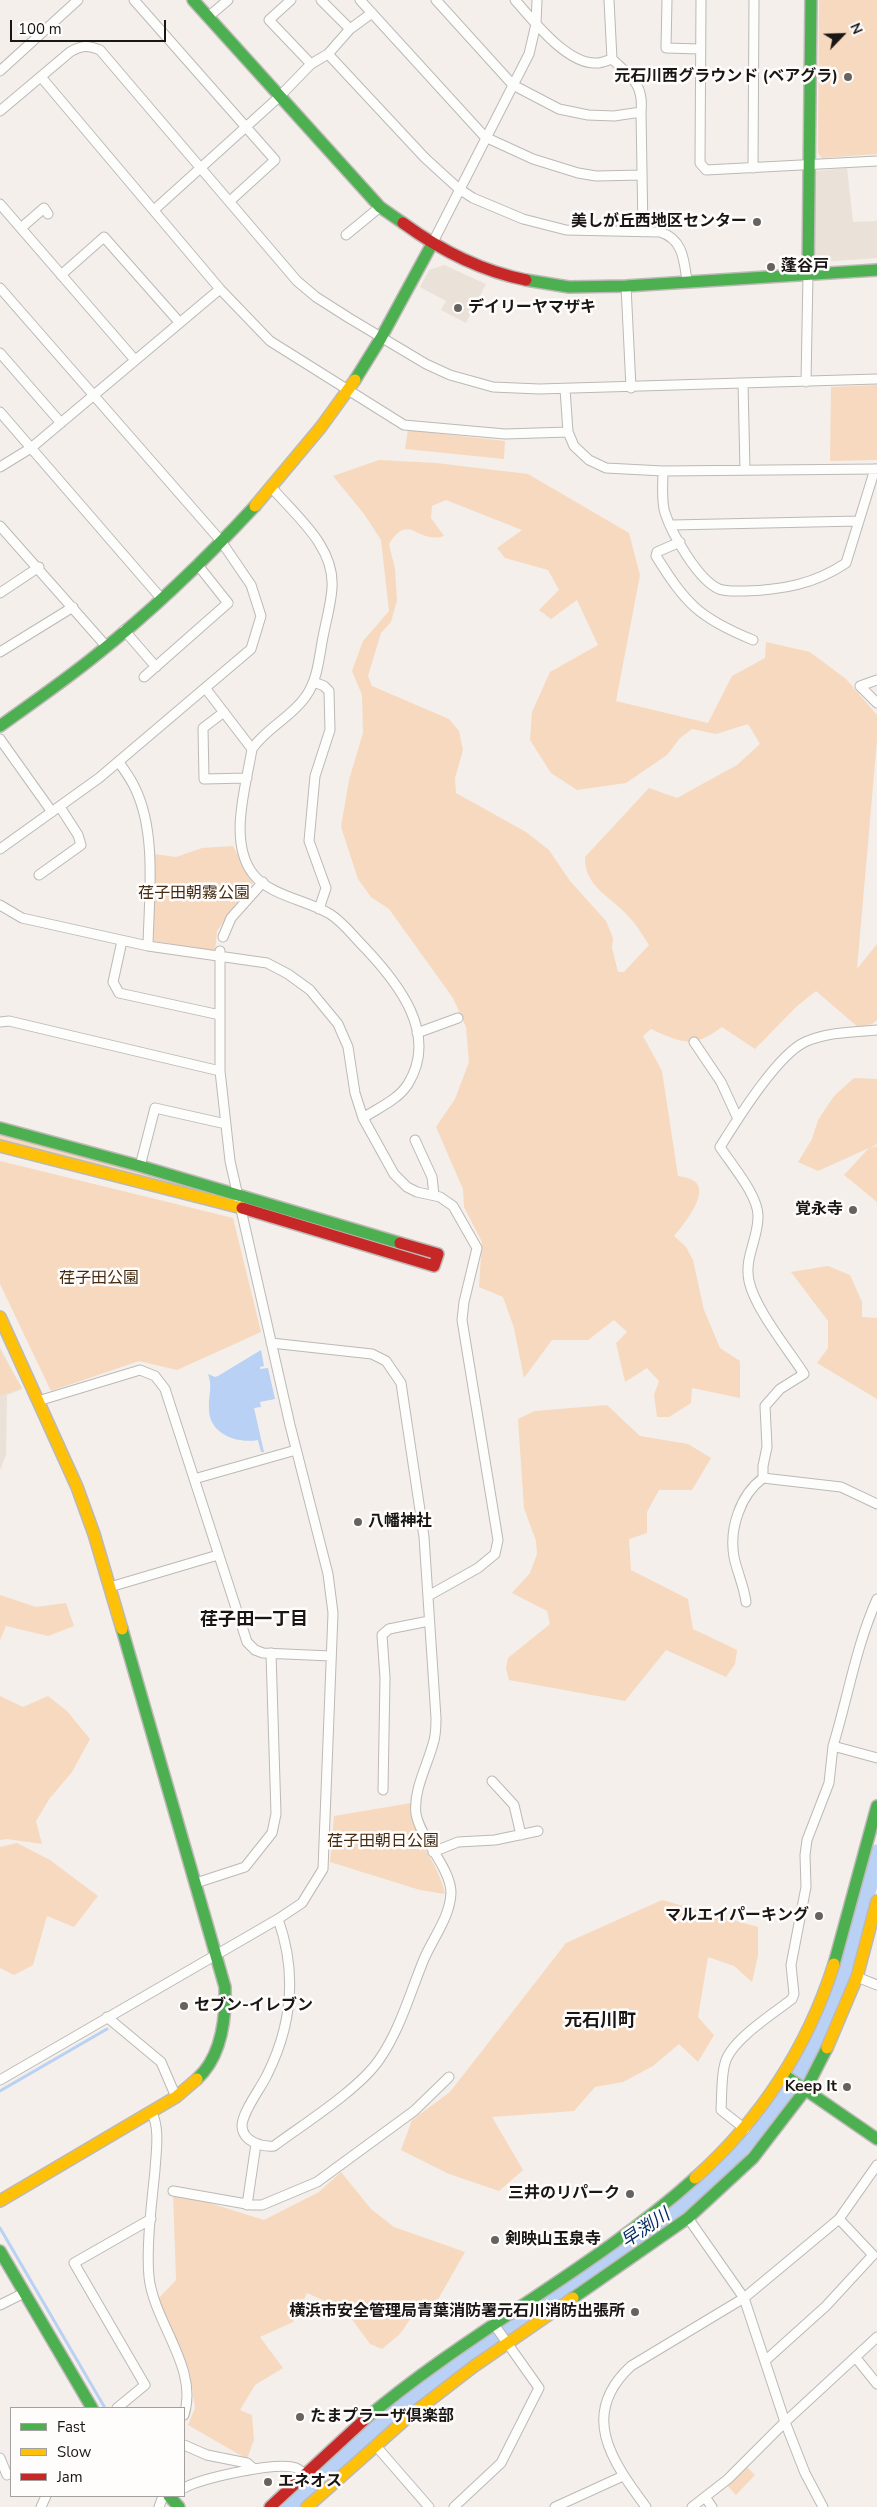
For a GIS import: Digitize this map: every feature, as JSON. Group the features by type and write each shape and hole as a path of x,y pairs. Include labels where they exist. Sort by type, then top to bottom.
{"street":[{"path":"0,70 78,0"},
{"path":"134,0 275,160 230,201"},
{"path":"193,0 278,97 380,206 432,244 490,270 524,280 569,287 626,286 877,270"},
{"path":"208,17 228,0"},
{"path":"291,0 269,20 311,64"},
{"path":"321,0 350,29"},
{"path":"360,0 485,136 533,160 578,173 596,176 642,175"},
{"path":"436,0 513,85 560,109 588,115 614,116 641,112"},
{"path":"515,0 556,44 576,58 596,63 612,59"},
{"path":"0,726 106,646 221,541 273,489 348,392 382,338 528,54 536,24 537,0"},
{"path":"609,0 612,59 638,84 643,97 641,112 643,232"},
{"path":"667,0 666,48 700,49"},
{"path":"702,0 700,163 706,170 877,161"},
{"path":"753,168 754,0"},
{"path":"806,382 811,0"},
{"path":"154,210 278,97 311,64 328,54 350,29 372,13"},
{"path":"0,111 80,46 89,46 100,50 199,168 307,290 426,364 472,383 494,387 565,389 877,379"},
{"path":"328,54 425,158 459,189 473,198 523,219 566,230 660,232 669,235 678,242 683,256 687,281"},
{"path":"41,76 220,289 270,341 348,392 404,425 505,434 568,432"},
{"path":"0,204 135,360"},
{"path":"346,235 380,206"},
{"path":"21,228 44,208 48,214"},
{"path":"61,274 104,237 180,323"},
{"path":"626,286 631,388"},
{"path":"0,288 221,541 251,585 261,616 250,649 206,689 118,762 56,810 0,849"},
{"path":"0,467 31,448 220,289"},
{"path":"0,353 61,423"},
{"path":"743,383 745,470"},
{"path":"565,389 568,432 574,446 588,460 606,468 663,471 876,469 846,563 833,571 799,585 769,590 728,592 718,589 702,578 680,542 665,512 663,471"},
{"path":"0,412 160,597"},
{"path":"273,489 320,543 330,566 332,588 314,682 306,696 292,712 257,742 252,749 239,831 240,846 254,875 272,888 330,914 392,976 407,999 417,1032 419,1046 408,1083 398,1096 363,1118"},
{"path":"672,525 859,521"},
{"path":"1,529 39,567 106,646"},
{"path":"680,542 657,552 656,556 680,594 703,616 753,640"},
{"path":"144,677 228,603 196,564"},
{"path":"0,593 39,567"},
{"path":"0,652 73,607"},
{"path":"124,630 156,666"},
{"path":"877,680 860,686 877,703"},
{"path":"314,682 324,686 329,691 330,730 315,776 309,841 326,888 318,909"},
{"path":"206,689 252,749"},
{"path":"224,712 203,728 204,779 247,778"},
{"path":"0,739 78,835 81,845 39,876"},
{"path":"118,762 135,787 144,810 149,836 148,946"},
{"path":"223,937 231,918 263,882"},
{"path":"0,905 22,918 148,946 267,963 288,974 310,990 338,1024 348,1047 355,1093 363,1118 394,1174 406,1187 417,1192 434,1195 453,1206 477,1248 464,1302 462,1320 498,1540 495,1554 484,1563 428,1596"},
{"path":"122,941 113,982 119,993 220,1015"},
{"path":"0,2080 278,1919 302,1903 323,1869 333,1613 328,1574 296,1450 241,1208 236,1194 220,1071 220,955"},
{"path":"417,1032 458,1018"},
{"path":"0,1022 9,1021 220,1071"},
{"path":"763,1478 763,1466 767,1447 765,1406 780,1389 804,1374 768,1320 749,1282 749,1257 759,1216 755,1201 720,1147 749,1102 794,1048 828,1034 877,1030"},
{"path":"694,1042 721,1082 738,1119"},
{"path":"140,1166 155,1108 226,1124"},
{"path":"0,1128 140,1166 438,1254 434,1266 241,1208 0,1146"},
{"path":"415,1140 432,1177 434,1195"},
{"path":"0,1317 77,1487 110,1587 226,1987 226,2012 222,2032 211,2060 200,2076 176,2097 152,2113 0,2201"},
{"path":"271,1343 372,1354 386,1361 401,1383 424,1537 436,1718 434,1742 418,1791 416,1812 420,1828 451,1890 450,1907 424,1958 396,2030 379,2060 363,2078 274,2146 264,2147 256,2144 242,2129 243,2120 284,2038 288,2012 289,1974 286,1942 278,1919"},
{"path":"38,1401 140,1370 155,1376 165,1389 247,1642 255,1650 271,1653 331,1656"},
{"path":"194,1479 296,1450"},
{"path":"746,1602 743,1583 734,1558 733,1541 737,1514 752,1485 763,1478 841,1487 877,1504"},
{"path":"110,1587 218,1555"},
{"path":"746,2129 721,2110 725,2063 733,2048 741,2040 792,1999 794,1994 790,1965 806,1887 806,1846 829,1783 833,1746 853,1666 877,1599"},
{"path":"383,1790 385,1678 382,1635 389,1629 429,1621"},
{"path":"196,1883 245,1867 272,1833 276,1814 271,1653"},
{"path":"833,1746 877,1758"},
{"path":"492,1781 514,1805 521,1835"},
{"path":"306,2507 408,2418 506,2342 688,2218 753,2158 795,2082 823,1998 877,1806"},
{"path":"433,1852 458,1842 495,1840 538,1830"},
{"path":"270,2507 306,2475 336,2444 364,2421 493,2323 674,2197 712,2164 795,2082 834,2034 857,1977 877,1902"},
{"path":"857,1977 877,1985"},
{"path":"107,2017 161,2062 176,2097"},
{"path":"173,2191 247,2205 262,2205 317,2182 414,2111 449,2077"},
{"path":"795,2082 877,2139"},
{"path":"152,2113 156,2121 156,2156 149,2277 155,2300 184,2376 187,2393 185,2408"},
{"path":"247,2205 256,2144"},
{"path":"646,2507 623,2476 610,2449 603,2426 604,2404 619,2378 631,2366 744,2298 839,2218 877,2165"},
{"path":"688,2218 744,2298 785,2422 805,2472 823,2507"},
{"path":"766,2360 826,2306 873,2255 839,2218"},
{"path":"117,2407 145,2385 74,2263 151,2219"},
{"path":"0,2251 91,2407"},
{"path":"0,2305 24,2294"},
{"path":"454,2507 501,2463 540,2388 493,2323"},
{"path":"692,2507 728,2479 785,2422 877,2337"},
{"path":"856,2358 877,2384"},
{"path":"185,2445 207,2455 247,2463 254,2469"},
{"path":"376,2446 429,2507"},
{"path":"0,2458 6,2475"},
{"path":"185,2488 204,2480 254,2469 296,2467 306,2475"},
{"path":"555,2507 623,2476"},
{"path":"159,2507 167,2497"},
{"path":"169,2497 179,2507"},
{"path":"705,2497 712,2507"}],"shaded area":[{"path":"847,168 853,222 877,221 877,258 822,262 815,255 813,222 816,171"},
{"path":"444,265 486,284 466,323 441,310 446,301 420,287 429,270"},
{"path":"0,1347 22,1389 7,1395 6,1455 0,1470"}],"green space":[{"name":"元石川西グラウンド (ベアグラ)","path":"819,0 877,0 877,154 822,158 818,153"},
{"path":"877,385 877,460 830,461 831,387"},
{"path":"408,430 505,441 504,459 405,449"},
{"path":"379,460 436,463 528,474 629,533 640,575 616,701 708,723 732,676 765,658 766,642 810,652 846,679 877,715 877,740 857,969 877,944 877,1020 872,1024 859,1028 816,991 796,1007 755,1049 722,1027 703,1039 687,1042 671,1038 651,1029 643,1036 662,1071 678,1176 694,1181 698,1186 697,1201 674,1236 686,1247 693,1260 704,1310 720,1348 740,1361 740,1398 692,1388 691,1403 669,1417 657,1417 654,1395 659,1381 647,1368 625,1382 616,1343 627,1332 614,1320 588,1340 552,1340 524,1378 514,1328 503,1297 479,1287 482,1242 464,1207 463,1189 436,1127 455,1099 469,1062 466,1027 453,998 389,909 371,897 358,879 341,827 349,780 363,733 362,695 352,671 363,641 389,611 381,540 364,514 333,476","holes":["446,500 522,530 497,548 505,558 548,570 559,590 539,610 551,619 577,600 598,645 550,672 532,712 530,740 551,773 577,790 626,783 667,755 680,738 692,729 716,734 748,724 760,744 737,765 677,798 649,788 585,857 586,867 594,884 632,920 649,945 624,972 618,972 612,948 613,938 606,921 570,881 549,850 526,832 456,793 455,778 463,750 459,731 449,719 372,686 368,676 381,633 391,622 397,600 395,569 389,544 396,535 402,530 408,529 435,538 444,536 431,518 432,506"]},
{"name":"荏子田朝霧公園","path":"233,846 253,883 248,887 217,931 215,951 154,941 154,854 176,857 202,848"},
{"path":"854,1078 877,1079 877,1144 870,1148 877,1146 877,1202 844,1175 869,1148 818,1171 798,1162 812,1139 818,1120 834,1096"},
{"path":"0,1134 216,1193 218,1196 13,1143 0,1139"},
{"name":"荏子田公園","path":"0,1161 233,1218 261,1332 177,1370 139,1361 51,1391 0,1284"},
{"path":"828,1266 850,1275 862,1302 862,1317 877,1318 877,1399 817,1363 828,1348 828,1321 791,1272"},
{"path":"0,1351 22,1388 2,1395 0,1395"},
{"path":"607,1405 640,1436 688,1444 711,1458 692,1490 659,1490 647,1512 647,1533 629,1539 631,1570 688,1599 693,1629 737,1650 735,1664 726,1677 666,1650 625,1701 509,1680 506,1668 508,1658 550,1624 547,1611 512,1593 530,1573 537,1554 536,1541 524,1508 518,1419 535,1411"},
{"path":"0,1595 36,1607 66,1603 74,1626 48,1636 6,1626 0,1640"},
{"path":"0,1696 23,1707 48,1696 67,1711 90,1739 72,1772 50,1798 36,1821 42,1844 7,1839 0,1840"},
{"name":"荏子田朝日公園","path":"411,1803 412,1816 420,1839 437,1870 445,1894 420,1890 330,1862 334,1816"},
{"path":"17,1843 50,1860 98,1896 74,1927 47,1916 33,1965 14,1975 0,1968 0,1847"},
{"path":"662,1900 758,1927 758,1956 752,1982 734,1966 708,1957 698,2017 714,2035 698,2062 679,2044 653,2066 623,2082 595,2087 574,2111 492,2117 523,2170 499,2191 449,2174 401,2150 412,2120 450,2092 566,1943"},
{"path":"341,2172 371,2209 394,2227 465,2252 436,2303 411,2318 400,2334 382,2349 370,2344 345,2310 307,2293 293,2322 260,2337 283,2368 255,2385 240,2410 252,2415 254,2440 247,2459 188,2425 195,2408 189,2369 158,2299 176,2280 173,2194 200,2200 264,2220 319,2192"},
{"path":"746,2466 755,2475 736,2495 726,2484"}],"water":[{"path":"261,1350 264,1366 260,1367 260,1369 268,1368 275,1399 260,1402 261,1407 254,1408 264,1452 261,1452 258,1440 233,1439 219,1431 210,1418 209,1409 210,1387 208,1374 215,1377 218,1376"}],"waterway":[{"name":"早渕川","path":"289,2507 392,2416 505,2325 687,2201 729,2160 762,2122 791,2083 825,2020 842,1974 877,1854"},
{"path":"0,2091 107,2029"},
{"path":"0,2228 104,2407"}],"traffic: fast":[{"path":"193,0 380,207 403,223"},
{"path":"808,274 811,0"},
{"path":"355,380 381,338 432,244"},
{"path":"526,280 569,287 626,286 877,270"},
{"path":"0,726 72,674 137,621 217,546 255,506"},
{"path":"0,1128 140,1166 400,1243"},
{"path":"122,1629 225,1987 225,2011 221,2036 212,2059 197,2079"},
{"path":"834,1964 877,1806"},
{"path":"573,2298 688,2218 753,2158 806,2089 827,2048"},
{"path":"784,2075 877,2139"},
{"path":"363,2421 445,2358 615,2242 695,2178"},
{"path":"0,2251 91,2407"},
{"path":"170,2497 179,2507"}],"traffic: slow":[{"path":"255,506 321,427 355,380"},
{"path":"0,1146 242,1208"},
{"path":"0,1317 77,1487 94,1534 122,1629"},
{"path":"827,2048 857,1977 877,1901"},
{"path":"695,2178 741,2132 779,2081 796,2054 810,2025 834,1964"},
{"path":"0,2201 176,2097 197,2079"},
{"path":"307,2507 407,2418 473,2367 573,2298"}],"traffic: jam":[{"path":"403,223 446,251 493,271 526,280"},
{"path":"242,1208 434,1266 438,1254 400,1243"},
{"path":"270,2507 363,2421"}],"place":[{"name":"元石川西グラウンド (ベアグラ)","path":"848,77"},
{"name":"美しが丘西地区センター","path":"757,222"},
{"name":"蓬谷戸","path":"771,267"},
{"name":"デイリーヤマザキ","path":"458,308"},
{"name":"覚永寺","path":"853,1210"},
{"name":"八幡神社","path":"358,1522"},
{"name":"マルエイパーキング","path":"819,1916"},
{"name":"セブン-イレブン","path":"184,2006"},
{"name":"Keep It","path":"847,2087"},
{"name":"三井のリパーク","path":"630,2194"},
{"name":"剣映山玉泉寺","path":"495,2240"},
{"name":"横浜市安全管理局青葉消防署元石川消防出張所","path":"635,2312"},
{"name":"たまプラーザ倶楽部","path":"300,2417"},
{"name":"エネオス","path":"268,2482"}],"district":[{"name":"荏子田一丁目","path":"254,1621"},
{"name":"元石川町","path":"600,2022"}]}
